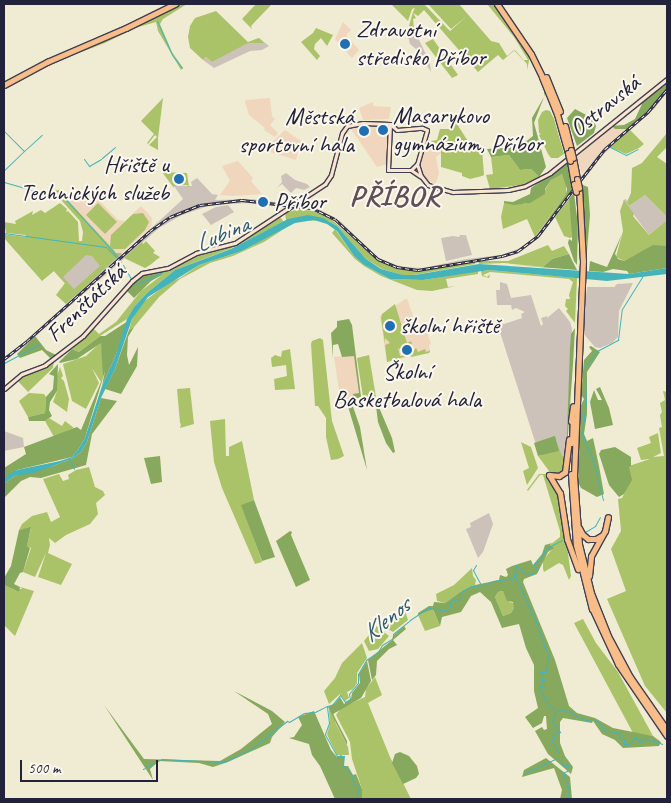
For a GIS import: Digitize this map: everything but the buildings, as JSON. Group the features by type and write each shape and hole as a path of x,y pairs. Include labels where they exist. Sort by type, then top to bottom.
{"highway":[{"path":"498,4 522,39 540,71 570,151"},
{"path":"502,4 525,37 545,76 560,113 576,182 581,288 574,461 575,506 582,560 594,608"},
{"path":"579,329 566,470 560,476 550,475 560,491 568,543 622,672 667,736"},
{"path":"573,406 571,475 573,521 579,560 594,608 625,670 667,730"},
{"path":"575,506 579,528 583,536 593,540 604,533"},
{"path":"594,608 589,567 593,551 604,533 608,517"}],"main road":[{"path":"4,85 46,62 126,28 175,4"},
{"name":"Ostravská","path":"420,176 428,185 453,192 508,190 538,181 666,80"},
{"name":"Frenštátská","path":"4,388 22,374 44,366 86,334 132,280 145,271 168,268 196,253 235,243 314,192 330,177 342,133 347,126 371,122 390,124"},
{"path":"390,124 397,130"},
{"path":"390,124 388,170 412,170 420,176"},
{"path":"389,134 397,130 422,128 427,130 417,164 412,170"},
{"path":"417,164 420,176"}],"shaded area":[{"path":"343,22 351,30 346,35 359,50 352,58 335,39"},
{"path":"406,28 414,29 430,63 431,72 416,49 410,44"},
{"path":"259,38 269,46 262,50 250,51 214,68 203,60 206,57 212,62 240,46"},
{"path":"667,86 667,92 655,108 599,158 539,237 513,254 423,271 402,270 377,260 339,223 316,211 247,203 211,205 182,215 159,228 23,347 4,361 4,357 22,345 76,296 50,267 82,241 84,237 116,253 123,254 183,199 174,186 192,186 191,182 197,178 212,194 218,195 215,200 253,199 317,208 340,221 378,258 402,267 423,268 466,259 501,255 523,247 537,235 597,156 653,106"},
{"path":"270,98 272,116 275,119 270,125 278,133 275,137 264,130 265,128 249,115 245,102 246,100"},
{"path":"373,102 373,106 391,107 389,119 363,120 359,108"},
{"path":"612,124 624,125 626,129 605,147 582,174 575,155"},
{"path":"388,125 389,128 387,164 377,167 349,126"},
{"path":"285,130 301,141 296,160 267,151 267,147"},
{"path":"429,140 441,146 464,147 463,156 440,154 436,157 439,174 435,184 423,177 418,164"},
{"path":"238,161 253,178 251,181 262,194 220,195 230,181 222,166"},
{"path":"286,173 295,180 310,187 304,190 296,188 291,193 282,184 277,188 282,182 281,176"},
{"path":"91,192 118,220 125,221 141,206 152,218 151,227 122,253 116,253 69,202 74,197 79,203"},
{"path":"645,195 667,217 667,220 649,235 623,200 626,199 629,206"},
{"path":"228,205 234,212 211,225 202,214 216,207"},
{"path":"460,235 466,235 472,255 446,261 441,238 459,237"},
{"path":"500,282 507,284 511,298 531,295 541,326 543,324 541,318 547,316 547,318 559,308 570,322 572,329 566,462 539,454 498,326 522,318 521,314 525,312 516,308 512,310 511,305 497,305 496,290 500,290"},
{"path":"633,283 619,311 618,337 612,343 600,348 595,347 582,332 587,287 614,287 617,284"},
{"path":"407,298 416,327 425,325 431,344 429,345 430,352 387,362 380,316"},
{"path":"355,355 361,397 341,403 334,357"},
{"path":"4,431 23,438 24,447 4,451"},
{"path":"489,513 493,524 483,552 478,558 466,529 471,527 470,523"}],"green space":[{"path":"179,4 187,4 163,19 160,24 172,52 183,68 181,70 158,31 156,22 135,28 105,43 60,60 4,89 4,87 39,67 135,26"},
{"path":"256,4 272,4 251,26 252,29 242,19"},
{"path":"391,4 424,4 450,31 467,16 451,29 428,4 459,4 491,41 499,43 507,56 514,50 503,60 498,55 478,72 424,10 418,16 413,13 416,18 413,19 414,29 409,26 413,12 415,8 412,9 408,21"},
{"path":"487,4 495,4 530,56 527,70 527,64 524,60 528,60 514,37"},
{"path":"216,11 248,42 259,38 264,43 248,43 212,62 206,57 203,60 190,48 188,37 190,26 195,18"},
{"path":"316,28 333,35 327,46 321,38 315,44 314,49 320,56 317,60 301,42 313,33"},
{"path":"433,39 458,75 452,78 425,43"},
{"path":"667,82 667,87 653,106 627,129 615,129 612,126 624,125 635,119 642,104 641,102"},
{"path":"544,97 534,123 546,167 539,177 531,169 520,170 509,155 491,157 487,149 519,147 533,136 532,118"},
{"path":"163,98 158,150 149,145 157,137 155,135 147,143 154,134 141,121"},
{"path":"575,109 592,118 596,126 594,133 577,146 567,118"},
{"path":"550,111 554,119 564,154 558,158 551,158 539,135 541,134 539,133 538,120 542,112"},
{"path":"450,121 455,121 473,149 482,149 484,175 470,179 462,176 462,173 441,167 441,146 431,141 437,140 440,129 449,129"},
{"path":"630,130 644,144 626,154 610,147"},
{"path":"667,133 667,147 657,157 667,164 667,217 645,195 629,206 627,202 631,193 632,168 642,163"},
{"path":"509,155 520,170 531,169 539,177 522,185 490,189 486,175 493,174 491,157"},
{"path":"569,162 573,185 572,190 537,235 566,194 567,189 562,174 551,180 545,189 545,194 530,203 514,205 504,203 504,201 513,202 530,194 531,188"},
{"name":"Hřiště u Technických služeb","path":"162,172 187,173 189,187 187,185 174,186 174,188"},
{"path":"560,174 564,175 566,194 535,237 527,219 503,229 501,217 504,203 525,204 536,199 542,195 551,180"},
{"path":"580,184 588,187 590,215 586,263 584,261"},
{"path":"62,189 63,195 110,246 111,235 133,214 143,213 149,222 145,230 125,249 113,249 116,253 122,253 66,304 56,295 65,283 54,271 42,281 4,238 4,234 25,237 26,235 6,233 4,222 16,224 15,221 33,211 32,215 41,210 45,213 60,203 67,209 66,212 68,211 78,222 79,241 82,241 83,232 80,221 62,201 63,198 54,191","holes":["86,255 92,256 100,266 74,289 63,277"]},
{"path":"574,193 578,225 577,265 568,243 569,239 572,241 569,199"},
{"path":"569,199 572,223 572,237 570,238 564,236 555,217"},
{"path":"624,200 634,214 633,216 649,235 667,220 667,246 649,248 624,261 616,257 623,231 620,211"},
{"path":"98,203 117,222 105,234 86,215"},
{"path":"299,209 313,211 331,219 377,260 397,269 418,271 475,261 475,264 414,275 402,275 382,269 366,259 337,226 329,221 286,220 285,213"},
{"path":"277,217 280,217 284,222 230,249 175,270 147,293 134,307 127,319 79,352 72,349 93,328 99,334 116,322 141,291 162,275 163,271 173,269 189,259 171,269 162,270 197,254 235,244"},
{"path":"287,227 264,242 233,256 210,263 180,279 159,297 134,327 129,330 132,319 142,303 170,282 180,278 199,265 242,251"},
{"path":"335,229 354,256 364,265 390,279 423,280 478,271 478,274 446,279 448,287 456,286 432,291 417,290 381,276 364,266 355,259 332,233"},
{"path":"622,234 615,254 618,259 624,261 653,245 667,246 667,268 629,274 627,271 613,269 603,272 589,271 590,261 607,267"},
{"path":"146,241 155,251 153,253 160,257 150,265 145,268 124,258 142,242 143,244"},
{"path":"548,245 552,251 564,246 569,254 552,259 543,267 504,263 479,264 478,261 508,261"},
{"path":"569,254 577,270 503,264 543,267 552,259"},
{"path":"489,270 577,278 575,323 566,311 568,309 565,306 566,299 570,299 569,295 573,282 569,279 490,272 483,275 487,277 490,274 489,278 482,276 481,271"},
{"path":"163,271 162,275 151,281 134,298 127,291 143,275"},
{"path":"395,304 407,343 411,341 412,344 399,349 398,347 400,356 410,355 387,362 385,345 390,343 385,338 385,344 381,318 382,314"},
{"path":"349,319 352,325 361,397 352,400 353,394 359,393 354,356 342,357 338,344 333,345 333,358 331,333 337,327 337,321"},
{"path":"128,321 102,386 105,371 85,438 78,450 72,457 17,470 4,480 4,468 26,454 24,447 77,427 81,430 103,377 101,343 77,359 59,362 72,349 79,352 100,336 105,336"},
{"path":"134,327 128,337 127,355 129,365 138,347 137,366 121,394 105,389 115,369 129,330"},
{"path":"575,328 566,462 570,348 571,334"},
{"path":"35,336 46,350 56,355 50,358 42,350 20,358 17,354"},
{"path":"320,338 323,340 332,421 344,456 331,460 326,437 326,418 318,406 315,406 311,344 312,341"},
{"path":"101,342 103,377 101,382 92,368 99,383 86,409 72,401 63,364 86,356"},
{"path":"591,346 600,352 587,372 587,414 584,434 587,441 593,438 599,466 604,494 597,497 581,488 578,482 581,405 584,399 581,395 584,360 592,351 589,347"},
{"path":"416,348 418,352 425,349 426,352 429,349 430,352 411,357 410,355"},
{"path":"290,349 295,389 275,390 274,379 287,376 286,365 272,367 271,358 275,355 281,357 282,351"},
{"path":"369,355 376,397 363,397 357,358"},
{"path":"54,361 53,368 28,392 17,380 46,367"},
{"path":"58,364 57,391 50,402 49,410 52,416 45,421 29,421 28,417 45,413 46,397 53,389 54,376 49,374"},
{"path":"60,367 63,376 61,378 64,381 69,399 67,412 53,402 57,391 56,379"},
{"path":"600,387 609,408 613,425 595,429 590,402 594,390 598,400 602,400 596,389"},
{"path":"190,388 194,424 180,428 177,389"},
{"path":"663,391 667,392 667,713 645,686 607,599 626,591 611,549 621,531 618,499 622,498 629,484 629,466 650,459 641,460 637,448 651,443 649,437 658,433 661,453 653,457 664,456 659,428 662,427 660,403 665,400"},
{"path":"29,393 44,394 46,397 45,413 28,417 19,401"},
{"path":"101,398 117,401 92,434 86,465 41,478 30,477 21,481 4,498 4,484 14,476 53,466 73,458 81,452 87,442"},
{"path":"351,401 360,427 367,470 347,403 351,408"},
{"path":"378,405 392,438 395,452 393,453 386,443 378,422 376,406"},
{"path":"49,418 62,426 65,421 74,428 54,437 45,421"},
{"path":"225,419 226,456 229,456 229,447 242,441 254,500 242,505 262,562 255,564 222,488 214,462 210,421"},
{"path":"554,436 562,456 566,455 563,471 558,474 549,471 538,456 559,451 537,442"},
{"path":"555,436 559,451 538,456 534,443"},
{"path":"521,442 531,447 538,468 527,485 523,471 529,468"},
{"path":"615,447 631,457 631,466 629,467 632,480 624,494 619,497 609,485 599,454 601,450"},
{"path":"160,456 162,482 151,484 144,458"},
{"path":"89,467 95,487 103,491 105,495 96,503 98,514 90,524 66,535 55,543 49,538 48,553 72,564 61,585 38,577 46,553 35,577 23,572 31,548 27,546 31,528 19,530 22,524 32,516 47,512 51,522 60,517 43,479 59,474 63,481 69,479 68,475 76,470"},
{"path":"539,474 546,474 551,479 561,499 571,576 569,580 563,565 559,563 544,572 543,569 543,560 553,548 550,545 560,537 560,531 543,475 540,475 527,490"},
{"path":"254,500 275,557 262,561 241,505"},
{"path":"31,527 27,546 30,548 23,572 20,573 14,584 20,587 19,592 4,585 4,578 11,566 19,530"},
{"path":"290,531 310,580 296,587 276,541"},
{"path":"552,543 550,545 554,548 548,552 537,574 524,579 523,582 555,660 569,706 577,713 595,718 613,728 653,736 661,742 659,746 623,748 615,740 602,734 593,721 592,723 563,718 560,722 560,743 565,756 573,767 571,774 548,754 535,731 542,727 544,730 547,729 546,716 544,716 542,723 533,728 525,717 538,708 534,691 534,665 526,648 519,624 502,628 491,602 480,592 471,596 461,612 442,617 440,626 433,609 418,615 418,613 429,606 433,606 434,602 445,603 460,592 475,585 499,580 500,575 506,577 508,575 506,569 512,566 531,560 533,565 542,554 545,545","holes":["503,591 507,601 513,602 514,608 511,613 503,616 495,597 498,592"]},
{"path":"472,568 473,576 476,580 475,585 460,592 445,603 437,601 436,594 454,585"},
{"path":"4,585 19,592 19,589 22,589 20,587 34,591 15,636 4,625"},
{"path":"503,591 509,602 514,603 514,608 511,613 503,616 495,597 498,592"},
{"path":"433,609 440,626 425,631 418,615"},
{"path":"405,611 408,620 393,632 379,624"},
{"path":"583,619 596,643 618,672 653,736 633,733 574,623"},
{"path":"376,626 389,636 378,649 369,651 364,641"},
{"path":"404,626 406,629 393,640 397,645 389,649 377,661 376,675 372,680 368,660 392,640 393,636"},
{"path":"362,643 367,658 357,673 357,683 353,689 347,692 349,698 345,701 340,694 329,704 324,691 335,678 342,663"},
{"path":"367,661 371,681 361,698 333,714 347,741 347,745 328,707 340,697 344,704 351,699 352,693 360,683 359,674"},
{"path":"375,677 382,695 368,703 390,757 411,799 362,799 362,789 352,759 350,742 336,715 341,708 365,697 366,689"},
{"path":"234,691 272,711 285,722 272,737 270,743 213,767 199,763 159,761 150,769 153,780 104,705 144,759 220,761 241,749 272,724 268,714"},
{"path":"329,710 333,712 336,724 348,747 349,755 337,755 329,739 327,734 330,724"},
{"path":"314,711 331,750 337,757 341,755 344,757 344,766 348,766 353,775 356,774 362,789 362,799 335,799 320,766 312,755 309,744 289,738 294,737 302,725 298,717"},
{"path":"400,752 409,756 417,766 419,774 416,778 403,784 392,763 395,754"},
{"path":"546,758 570,777 572,799 560,799 562,790 554,768 522,777 524,770"}],"water":[{"path":"308,215 323,218 337,226 366,259 381,269 403,275 415,275 479,264 629,274 667,268 667,274 607,281 489,270 423,280 390,279 364,265 354,256 337,231 327,224 314,220 295,223 242,251 199,265 148,297 132,319 115,369 101,398 87,442 81,452 73,458 53,466 33,473 14,476 4,484 4,480 8,475 17,470 60,461 72,457 78,450 85,438 127,319 134,307 147,293 175,270 231,249 288,219"}],"waterway":[{"path":"157,21 172,55 182,68"},
{"path":"4,131 24,151 4,170"},
{"path":"24,151 42,135"},
{"path":"102,158 115,147"},
{"path":"610,147 626,155 638,149"},
{"path":"84,159 89,166 101,159"},
{"path":"4,182 39,192 58,191 118,257"},
{"path":"4,233 106,247 121,262"},
{"path":"123,265 131,279"},
{"path":"134,282 138,284 163,272"},
{"name":"Klenos","path":"603,500 593,460 582,434 586,402 585,368 597,351 618,340 622,309 643,276"},
{"path":"4,363 39,344"},
{"path":"69,459 74,469"},
{"name":"Klenos","path":"585,532 595,526 600,517"},
{"name":"Klenos","path":"357,799 357,785 353,784 352,775 343,765 344,756 337,756 325,734 329,723 327,706 332,705 340,695 345,702 350,699 349,694 358,683 358,674 366,660 378,652 382,645 393,638 393,634 410,620 428,608 449,611 451,600 460,599 462,591 471,586 485,585 493,581 512,578 517,572 516,566 521,568 523,573 533,574 537,570 534,564 543,555 545,549 562,540"},
{"path":"476,565 473,570 480,583"},
{"path":"514,574 536,622 548,655 546,672 539,672 543,676 541,680 544,680 541,683 545,683 545,688 540,685 539,688 550,707 555,709 555,715"},
{"path":"315,712 327,706"},
{"path":"555,712 563,709 586,720 593,719"},
{"path":"146,767 162,759 224,762 251,749 287,721 289,722 304,713 314,712"},
{"path":"555,715 552,721 560,732 557,731 553,734 554,738 552,740 559,753 559,760 565,767 568,764 567,771 562,773 565,775 563,778 567,782 569,791 567,799"},
{"path":"594,719 601,724 603,730 620,733 619,738 624,739 624,745 631,743 635,737 640,742 645,738 648,741 653,740 662,744"},
{"path":"525,773 557,758"}],"railway":[{"path":"580,181 605,149 648,112 667,89"},
{"path":"4,359 27,341 150,231 170,217 200,205 242,200 312,208 335,219 378,259 397,267 418,270 502,256 518,251 538,236 573,190"}],"place":[{"name":"Zdravotní středisko Příbor","path":"345,44"},
{"name":"Masarykovo gymnázium, Příbor","path":"383,130"},
{"name":"Městská sportovní hala","path":"364,131"},
{"name":"Hřiště u Technických služeb","path":"179,179"},
{"name":"Příbor","path":"263,202"},
{"name":"školní hřiště","path":"390,326"},
{"name":"Školní Basketbalová hala","path":"407,350"}],"district":[{"name":"PŘÍBOR","path":"395,196"}],"water label":[{"name":"Lubina","path":"222,234"}]}
